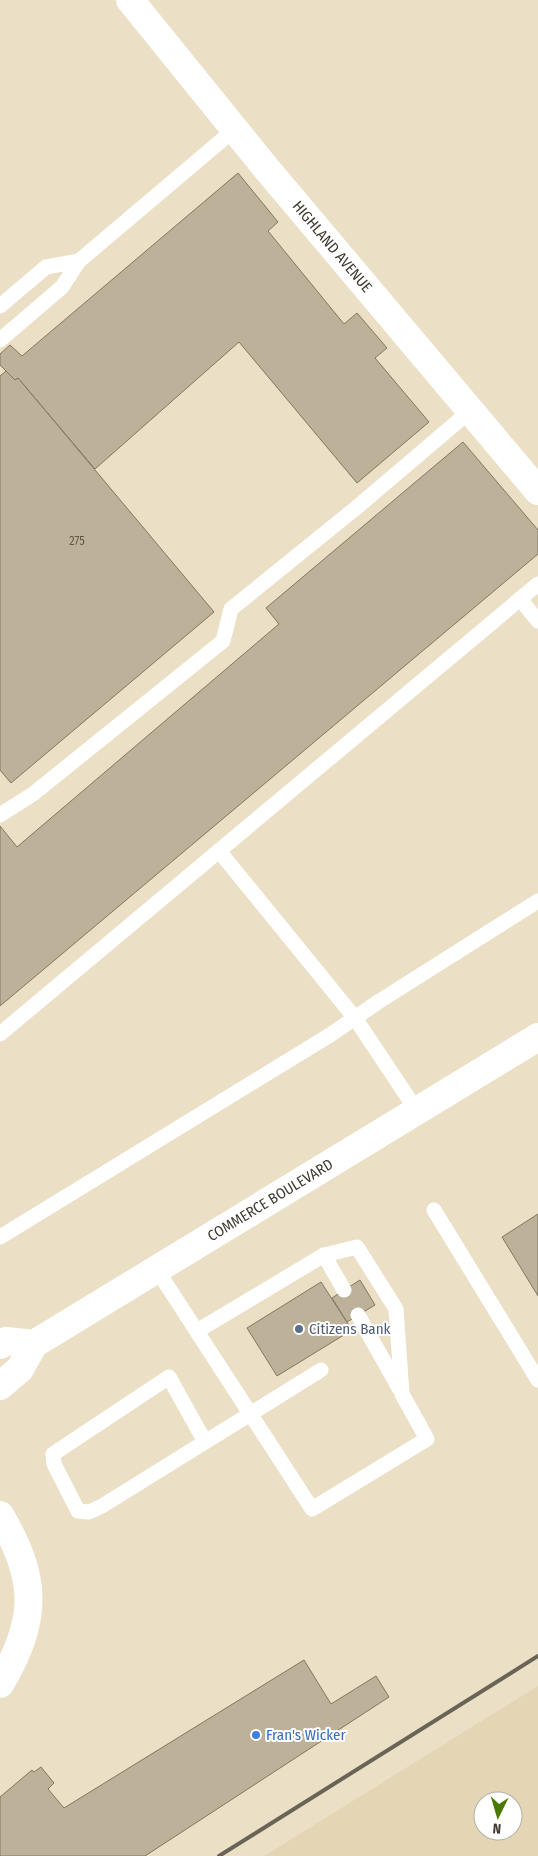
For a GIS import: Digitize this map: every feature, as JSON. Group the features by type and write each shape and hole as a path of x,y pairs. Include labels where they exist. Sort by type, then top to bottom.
{"street":[{"name":"HIGHLAND AVENUE","path":"130,0 235,129 538,491"},
{"name":"COMMERCE BOULEVARD","path":"34,1344 538,1037"},
{"path":"0,1345 6,1341 34,1344 20,1369 0,1386"},
{"path":"0,1515 12,1535 25,1568 29,1608 24,1637 14,1661 0,1684"}],"lane":[{"path":"0,340 62,287 79,261 235,129"},
{"path":"0,306 46,267 79,261"},
{"path":"0,815 33,794 222,641 231,609 356,508 470,411"},
{"path":"0,1034 538,584"},
{"path":"520,599 538,621"},
{"path":"218,851 355,1018 417,1111"},
{"path":"0,1238 355,1018 538,901"},
{"path":"434,1210 538,1380"},
{"path":"197,1331 324,1255 357,1247 396,1309 402,1394"},
{"path":"324,1255 344,1290"},
{"path":"157,1270 312,1509 427,1439 358,1315"},
{"path":"205,1442 169,1377 53,1454 54,1464 78,1511 89,1512 205,1442 321,1370"}],"shaded area":[{"path":"538,1686 538,1856 264,1856"}],"building":[{"path":"238,173 278,222 268,231 344,324 357,313 387,348 375,358 429,422 357,483 239,342 95,469 18,378 15,380 0,365 0,354 10,345 22,356"},
{"path":"6,371 15,380 18,378 214,612 11,783 0,770 0,376"},
{"path":"463,442 538,530 538,554 0,1006 0,826 17,847 279,624 266,608"},
{"path":"538,1214 538,1296 502,1237"},
{"path":"360,1280 375,1305 347,1322 332,1298"},
{"name":"Citizens Bank","path":"321,1282 352,1330 277,1376 247,1328"},
{"name":"Fran's Wicker","path":"304,1660 331,1704 376,1676 389,1697 145,1856 0,1856 0,1797 32,1770 34,1772 41,1767 54,1783 48,1789 64,1808"}],"railway":[{"path":"219,1856 538,1656"}],"place":[{"name":"Citizens Bank","path":"299,1329"},
{"name":"Fran's Wicker","path":"256,1735"}]}
